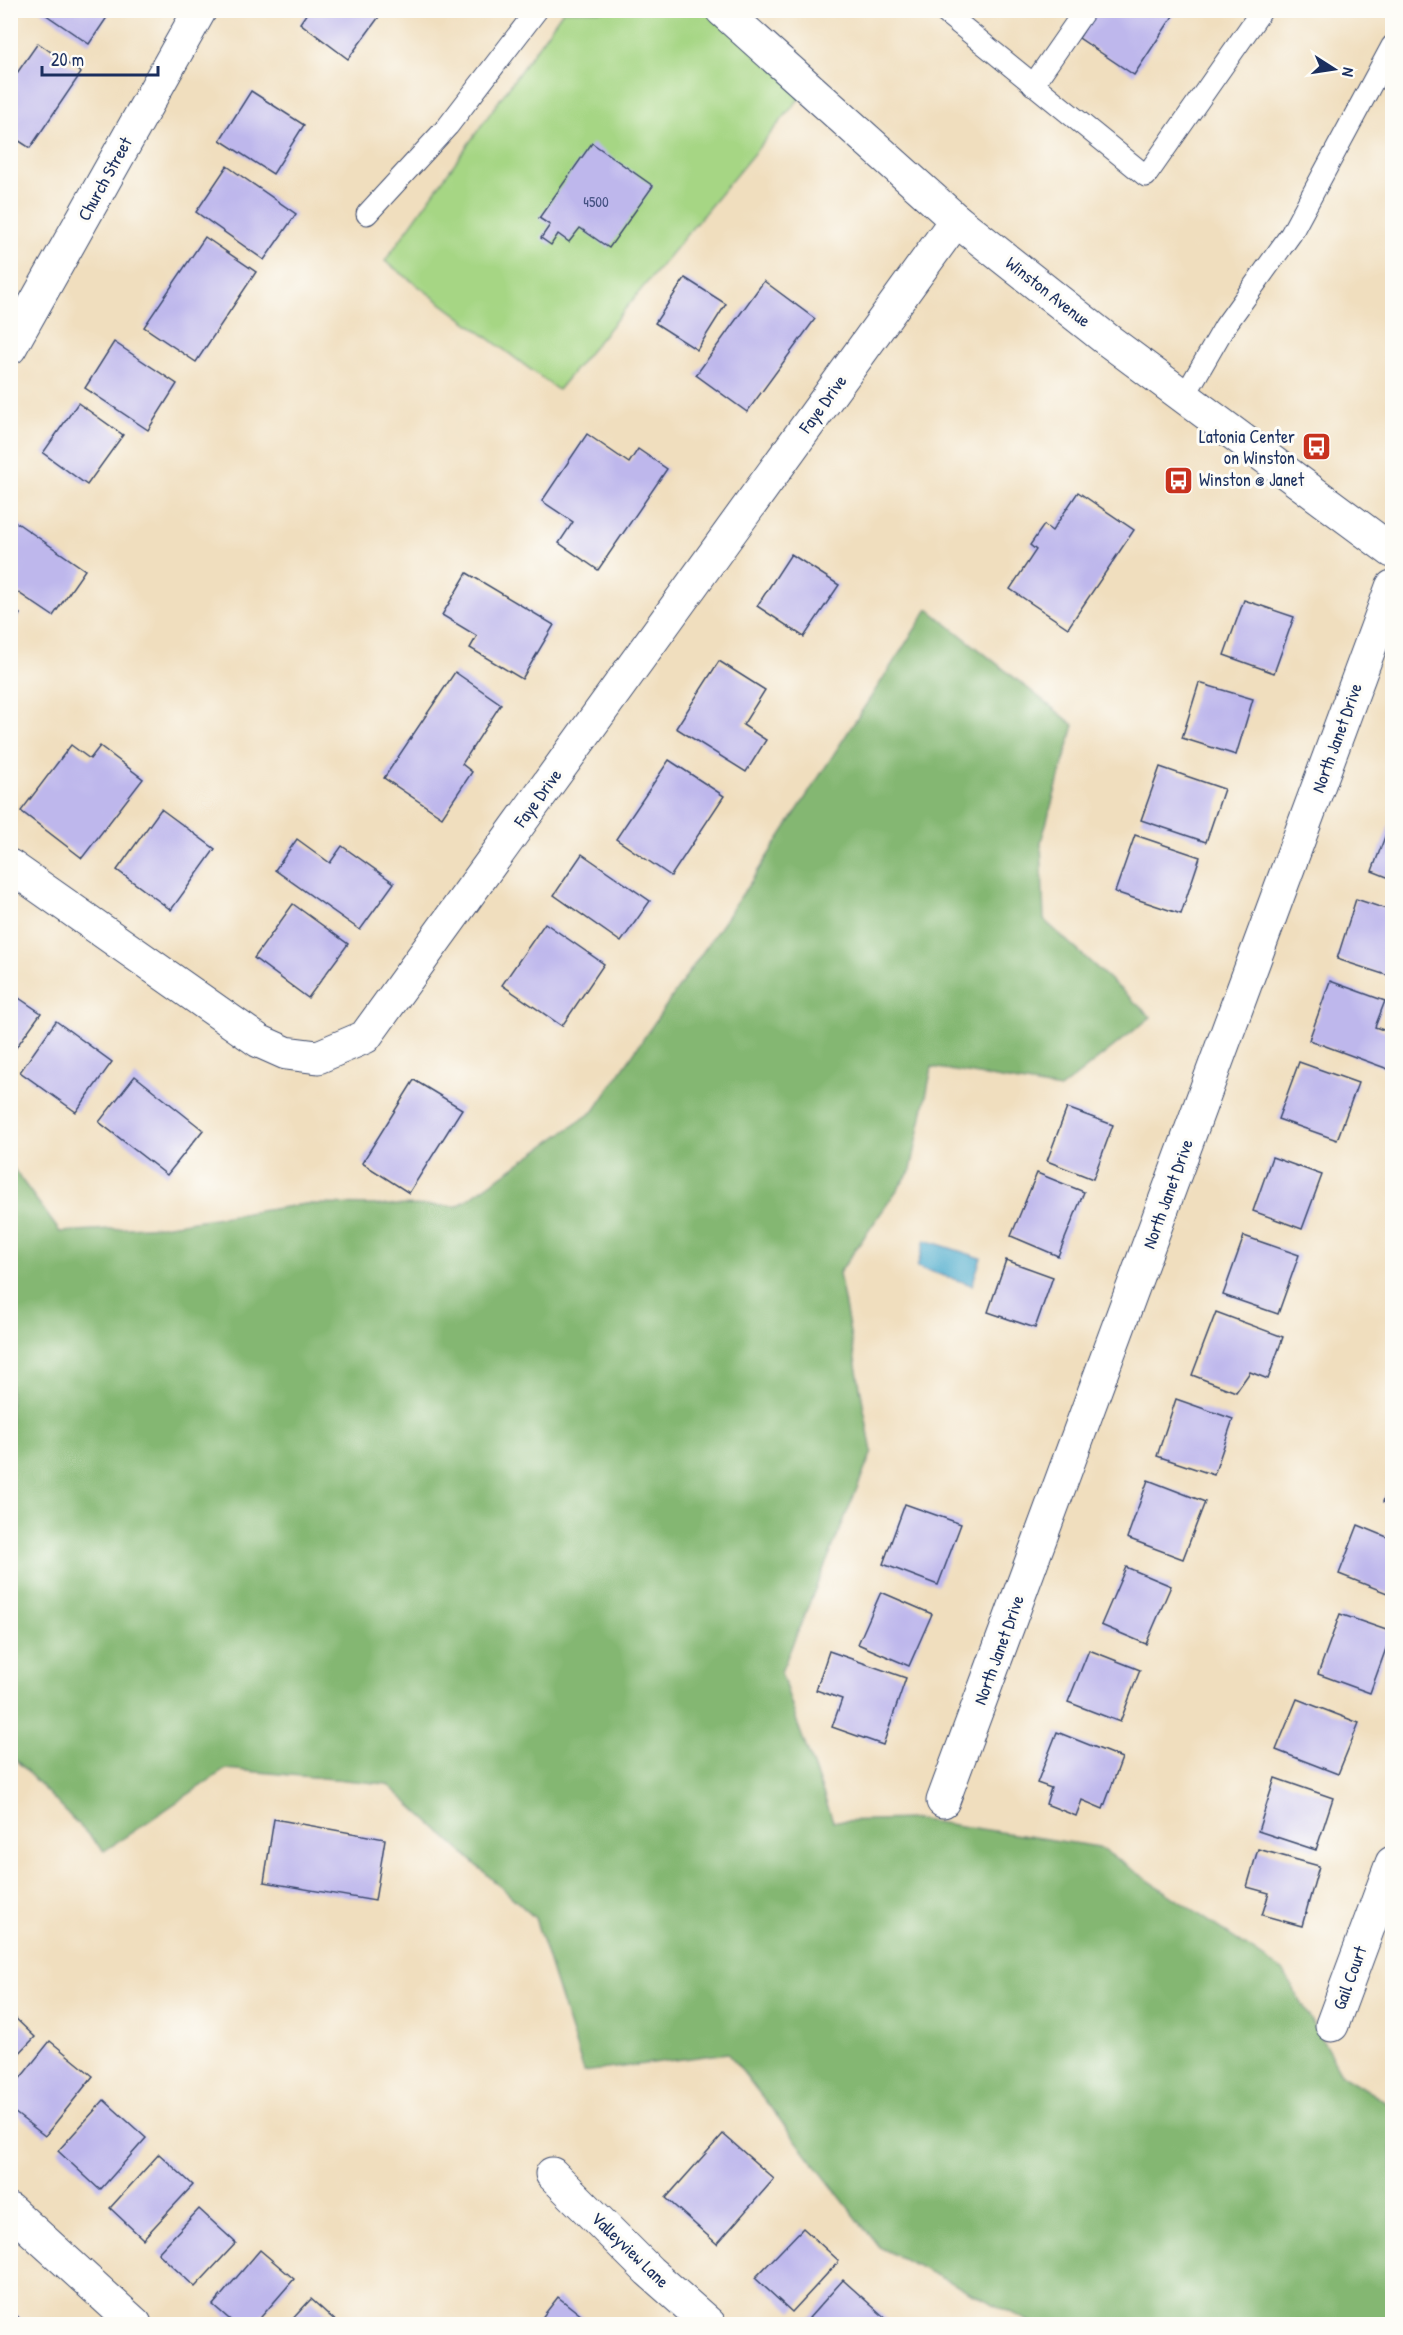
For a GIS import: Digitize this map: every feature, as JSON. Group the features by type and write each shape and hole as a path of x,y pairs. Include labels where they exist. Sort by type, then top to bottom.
{"street":[{"name":"Church Street","path":"10,348 200,10"},
{"name":"Winston Avenue","path":"722,10 956,220 1184,397 1392,551"},
{"name":"Faye Drive","path":"10,866 259,1041 286,1053 318,1057 365,1037 956,220"},
{"name":"North Janet Drive","path":"943,1801 1392,587"},
{"name":"Gail Court","path":"1332,2025 1392,1863"},
{"name":"Valleyview Lane","path":"552,2174 649,2271 709,2325"},
{"path":"10,2210 135,2325"}],"lane":[{"path":"367,214 448,126 537,10"},
{"path":"942,10 1146,176 1262,10"},
{"path":"1033,85 1085,10"},
{"path":"1184,397 1225,326 1291,234 1392,46"}],"green space":[{"path":"563,11 722,11 808,88 558,390 385,261"},
{"path":"928,609 1074,725 1041,842 1044,920 1151,1017 1060,1089 932,1067 911,1170 839,1273 872,1452 781,1672 833,1821 915,1819 1099,1847 1284,1972 1342,2075 1392,2106 1392,2324 1034,2324 879,2247 728,2053 584,2072 535,1918 387,1784 226,1769 104,1851 11,1755 10,1164 60,1232 162,1226 305,1204 458,1206 594,1111 752,880"}],"water":[{"path":"925,1240 981,1258 972,1285 917,1267"}],"building":[{"path":"39,10 112,10 89,44"},
{"path":"309,10 384,10 348,59 300,23"},
{"path":"1097,10 1177,10 1134,75 1079,38"},
{"path":"38,43 81,73 30,148 10,135 10,83"},
{"path":"251,91 304,125 273,174 220,140"},
{"path":"592,143 653,186 609,248 580,228 569,242 558,234 551,245 541,238 550,225 539,218"},
{"path":"227,166 296,214 264,260 196,212"},
{"path":"205,237 256,272 196,362 144,327"},
{"path":"685,278 726,304 697,350 655,323"},
{"path":"764,281 815,319 747,412 696,375"},
{"path":"114,342 177,384 148,430 85,388"},
{"path":"78,403 123,435 87,485 43,453"},
{"path":"587,434 629,463 638,449 667,469 598,570 559,543 573,522 542,501"},
{"path":"1078,492 1134,530 1068,628 1010,589 1036,550 1030,545 1044,525 1052,531"},
{"path":"10,518 85,570 53,616 10,587"},
{"path":"791,554 839,585 804,637 757,606"},
{"path":"467,573 554,625 522,679 470,648 477,636 442,615"},
{"path":"1244,600 1294,617 1274,673 1224,655"},
{"path":"10,608 20,614 10,630"},
{"path":"719,661 765,690 743,725 766,740 746,772 676,728"},
{"path":"455,672 501,704 462,764 472,772 442,817 384,778"},
{"path":"1199,683 1253,699 1236,755 1182,738"},
{"path":"71,745 90,759 100,746 143,779 82,858 21,811"},
{"path":"669,760 724,796 671,876 616,839"},
{"path":"1160,767 1224,789 1206,842 1141,820"},
{"path":"161,809 215,849 171,910 117,870"},
{"path":"1392,818 1392,879 1372,871"},
{"path":"1135,835 1200,857 1181,914 1115,892"},
{"path":"297,839 330,863 342,846 394,883 360,930 275,870"},
{"path":"582,854 650,901 621,942 554,895"},
{"path":"1356,899 1392,911 1392,977 1337,959"},
{"path":"293,904 348,944 308,998 254,958"},
{"path":"545,923 604,964 562,1026 502,985"},
{"path":"1330,981 1385,1001 1375,1027 1392,1033 1392,1058 1388,1069 1309,1040"},
{"path":"10,992 41,1013 10,1056"},
{"path":"56,1021 112,1062 76,1112 20,1072"},
{"path":"1299,1062 1358,1083 1337,1140 1278,1119"},
{"path":"135,1076 203,1130 167,1175 99,1122"},
{"path":"414,1080 462,1109 409,1193 362,1163"},
{"path":"1067,1108 1113,1125 1093,1179 1047,1161"},
{"path":"1272,1157 1322,1175 1302,1229 1253,1211"},
{"path":"1037,1173 1084,1192 1058,1256 1011,1236"},
{"path":"1244,1236 1299,1255 1278,1314 1223,1295"},
{"path":"1006,1260 1053,1277 1035,1328 988,1312"},
{"path":"1216,1312 1283,1337 1268,1379 1250,1372 1236,1392 1192,1375"},
{"path":"1176,1399 1233,1419 1214,1475 1157,1456"},
{"path":"1392,1474 1392,1505 1383,1502"},
{"path":"1148,1480 1205,1502 1183,1559 1127,1538"},
{"path":"905,1504 961,1524 938,1585 883,1564"},
{"path":"1358,1525 1392,1539 1392,1595 1339,1574"},
{"path":"1126,1567 1171,1586 1146,1644 1101,1625"},
{"path":"881,1592 932,1614 909,1666 858,1644"},
{"path":"1340,1614 1392,1632 1370,1693 1318,1674"},
{"path":"1089,1650 1140,1670 1120,1722 1068,1702"},
{"path":"829,1651 906,1678 883,1745 832,1727 842,1699 816,1690"},
{"path":"1297,1699 1359,1723 1338,1774 1276,1750"},
{"path":"1057,1732 1122,1758 1103,1809 1082,1800 1076,1816 1046,1804 1051,1788 1037,1783"},
{"path":"1275,1778 1333,1798 1316,1850 1258,1831"},
{"path":"274,1819 385,1839 375,1901 264,1882"},
{"path":"1258,1849 1319,1866 1302,1926 1262,1915 1269,1893 1247,1887"},
{"path":"10,2013 35,2037 10,2063"},
{"path":"50,2041 93,2076 45,2136 10,2109 10,2091"},
{"path":"104,2100 146,2138 100,2190 58,2151"},
{"path":"723,2134 774,2179 717,2244 666,2198"},
{"path":"159,2154 193,2185 143,2239 110,2208"},
{"path":"199,2209 236,2243 195,2287 158,2253"},
{"path":"803,2228 839,2261 792,2312 755,2278"},
{"path":"260,2250 294,2279 255,2324 235,2324 213,2305"},
{"path":"843,2280 892,2324 816,2324 809,2318"},
{"path":"558,2297 592,2324 537,2324"},
{"path":"311,2299 339,2324 288,2324"},
{"path":"10,2309 25,2324 10,2324"}],"place":[{"name":"Latonia Center on Winston","path":"1316,447"},
{"name":"Winston @ Janet","path":"1178,480"}]}
